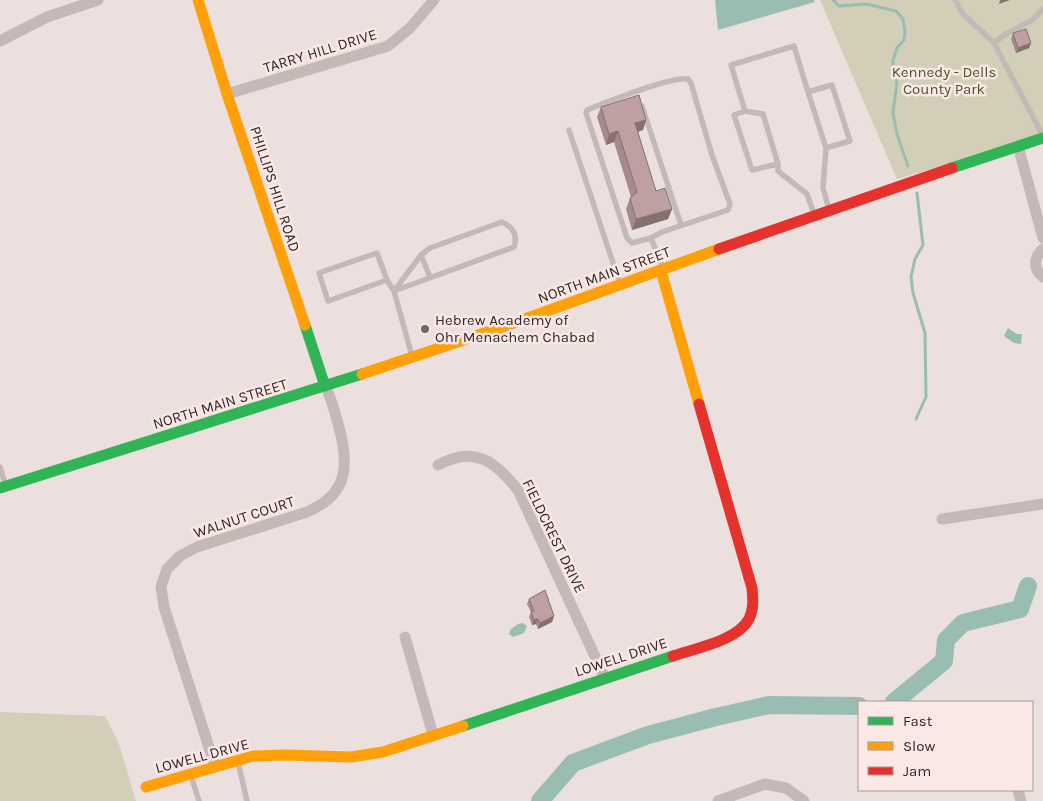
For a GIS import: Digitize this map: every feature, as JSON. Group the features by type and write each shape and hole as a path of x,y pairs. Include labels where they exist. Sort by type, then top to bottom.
{"street":[{"path":"0,41 47,17 98,0"},
{"name":"PHILLIPS HILL ROAD","path":"198,0 227,94 325,386"},
{"name":"TARRY HILL DRIVE","path":"227,94 388,46 410,28 434,0"},
{"name":"NORTH MAIN STREET","path":"3,487 412,358 620,284 662,271 948,168 1043,137"},
{"path":"1018,146 1043,238"},
{"path":"1043,249 1037,255 1035,266 1043,277"},
{"name":"LOWELL DRIVE","path":"146,787 252,756 365,757 724,638 738,631 750,619 754,604 752,588 662,271"},
{"name":"WALNUT COURT","path":"215,766 164,607 161,587 167,570 180,556 197,547 307,512 320,505 332,495 343,475 345,453 332,403 325,386"},
{"name":"FIELDCREST DRIVE","path":"438,465 451,458 464,455 476,456 492,464 518,490 605,678"},
{"path":"942,519 1043,504"},
{"path":"405,636 434,734"},
{"path":"718,801 765,784 786,788 804,801"}],"lane":[{"path":"955,0 963,14 994,43 1043,137"},
{"path":"994,43 1004,35 1032,20 1043,10"},
{"path":"744,111 731,65 794,46 826,148 823,188 829,211"},
{"path":"682,78 688,79 692,83 712,155 730,204 728,210 682,225 651,238 632,243 627,238 586,113 587,110 682,78"},
{"path":"808,92 832,85 835,94 850,141 826,148"},
{"path":"638,92 682,225"},
{"path":"778,164 752,170 734,115 744,111 763,114 778,164 778,170 806,194 815,216"},
{"path":"569,130 620,284"},
{"path":"502,222 509,225 514,231 516,240 514,247 394,291 421,255 430,248 502,222"},
{"path":"651,238 662,271"},
{"path":"387,280 328,301 319,272 377,253 387,280 394,291 412,358"},
{"path":"421,255 430,278"},
{"path":"0,467 3,487"},
{"path":"237,760 247,801"},
{"path":"190,774 199,801"}],"green space":[{"name":"Kennedy - Dells County Park","path":"820,0 1043,0 1043,136 897,179"},
{"path":"0,712 105,716 119,744 136,801 0,801"}],"shaded area":[{"path":"715,0 814,0 815,2 718,30"},
{"path":"1008,328 1017,334 1022,334 1021,344 1014,343 1004,336"},
{"path":"523,623 527,626 524,633 513,637 509,634 511,629"}],"building":[{"path":"1026,29 1031,43 1018,48 1013,33"},
{"path":"639,95 646,120 635,123 656,191 665,188 672,209 636,219 630,198 637,192 618,131 609,134 601,107"},
{"path":"545,590 554,616 540,623 538,619 534,620 531,612 534,611 529,599"}],"waterway":[{"path":"833,0 839,6 866,4 896,11 903,19 904,40 897,48 893,60 893,71 897,82 893,113 897,134 908,166"},
{"path":"916,419 926,397 925,333 913,293 911,277 915,259 923,245 917,193"},
{"path":"895,701 944,661 946,640 963,623 1020,609 1028,586"},
{"path":"540,801 573,763 648,735 769,705 858,706"}],"traffic: fast":[{"path":"952,168 1043,138"},
{"path":"305,325 325,386"},
{"path":"0,488 362,374"},
{"path":"463,726 673,656"}],"traffic: slow":[{"path":"198,0 227,94 305,325"},
{"path":"362,374 511,324 719,249"},
{"path":"661,271 699,404"},
{"path":"146,787 253,756 351,757 383,752 463,726"}],"traffic: jam":[{"path":"719,249 952,168"},
{"path":"673,656 715,643 735,633 749,619 753,600 752,588 699,404"}],"place":[{"name":"Hebrew Academy of Ohr Menachem Chabad","path":"425,329"}]}
